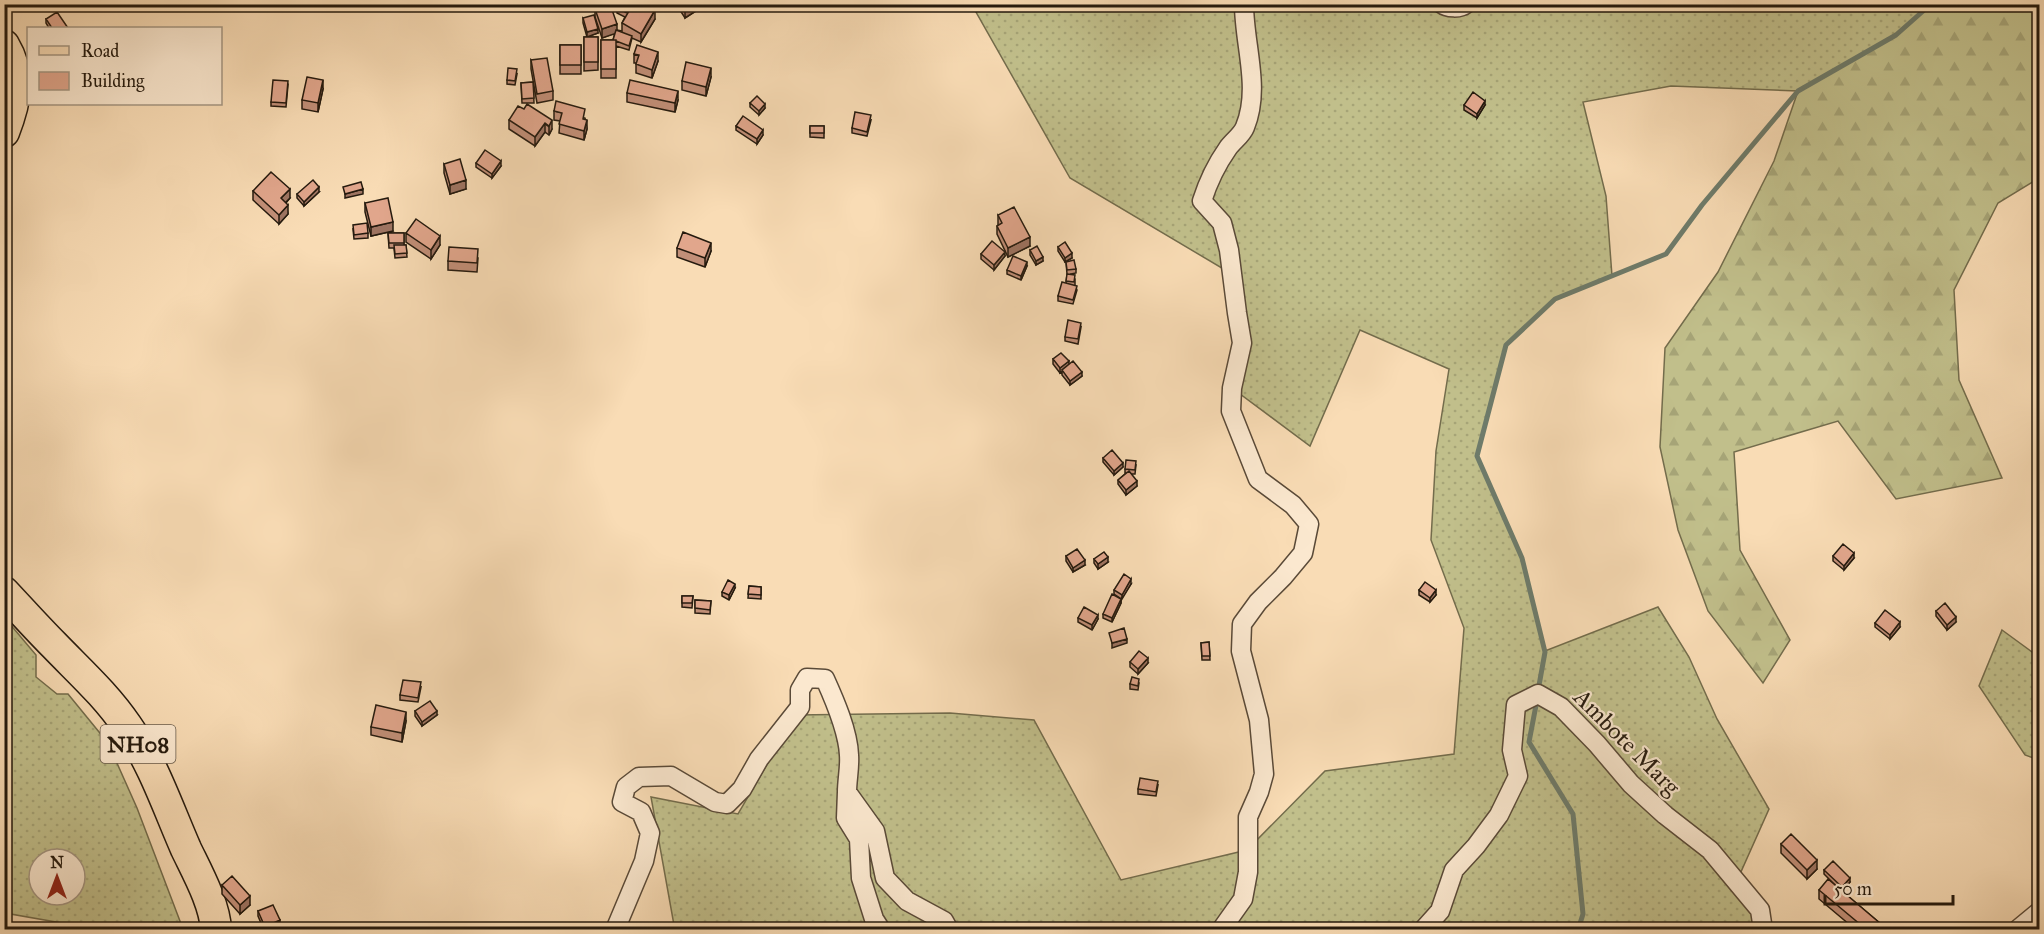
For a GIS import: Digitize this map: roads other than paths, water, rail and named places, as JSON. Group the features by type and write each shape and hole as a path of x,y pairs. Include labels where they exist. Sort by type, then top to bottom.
{"main road":[{"path":"4,45 13,59 17,82 4,132"},
{"name":"NH08","path":"4,592 111,703 129,728 145,757 198,877 216,920 216,930"}],"street":[{"path":"1221,930 1243,899 1248,872 1248,817 1264,774 1259,720 1241,651 1242,624 1258,602 1303,553 1309,525 1293,505 1258,479 1231,411 1232,388 1242,343 1229,250 1222,224 1202,201 1209,178 1228,148 1244,129 1252,105 1244,4"},
{"path":"1442,4 1445,7 1463,7 1466,4"},
{"path":"615,930 644,861 650,833 641,812 622,802 626,787 639,777 671,776 715,802 727,804 742,789 759,759 800,707 800,690 807,678 825,680 839,714 849,754 846,818 859,839 861,878 874,920 881,930"},
{"name":"Ambote Marg","path":"1423,930 1440,911 1454,870 1476,846 1499,815 1518,776 1512,750 1516,705 1538,694 1561,707 1631,784 1665,815 1710,850 1760,910 1763,930"},
{"path":"847,792 875,831 885,878 907,901 944,921 950,930"},
{"path":"2017,930 2040,911"}],"waterway":[{"path":"1538,691 1545,652 1522,558 1477,456 1506,345 1555,299 1666,254 1702,205 1798,91 1896,35 1931,4"},
{"path":"1537,700 1529,742 1573,814 1583,914 1578,930"}]}
